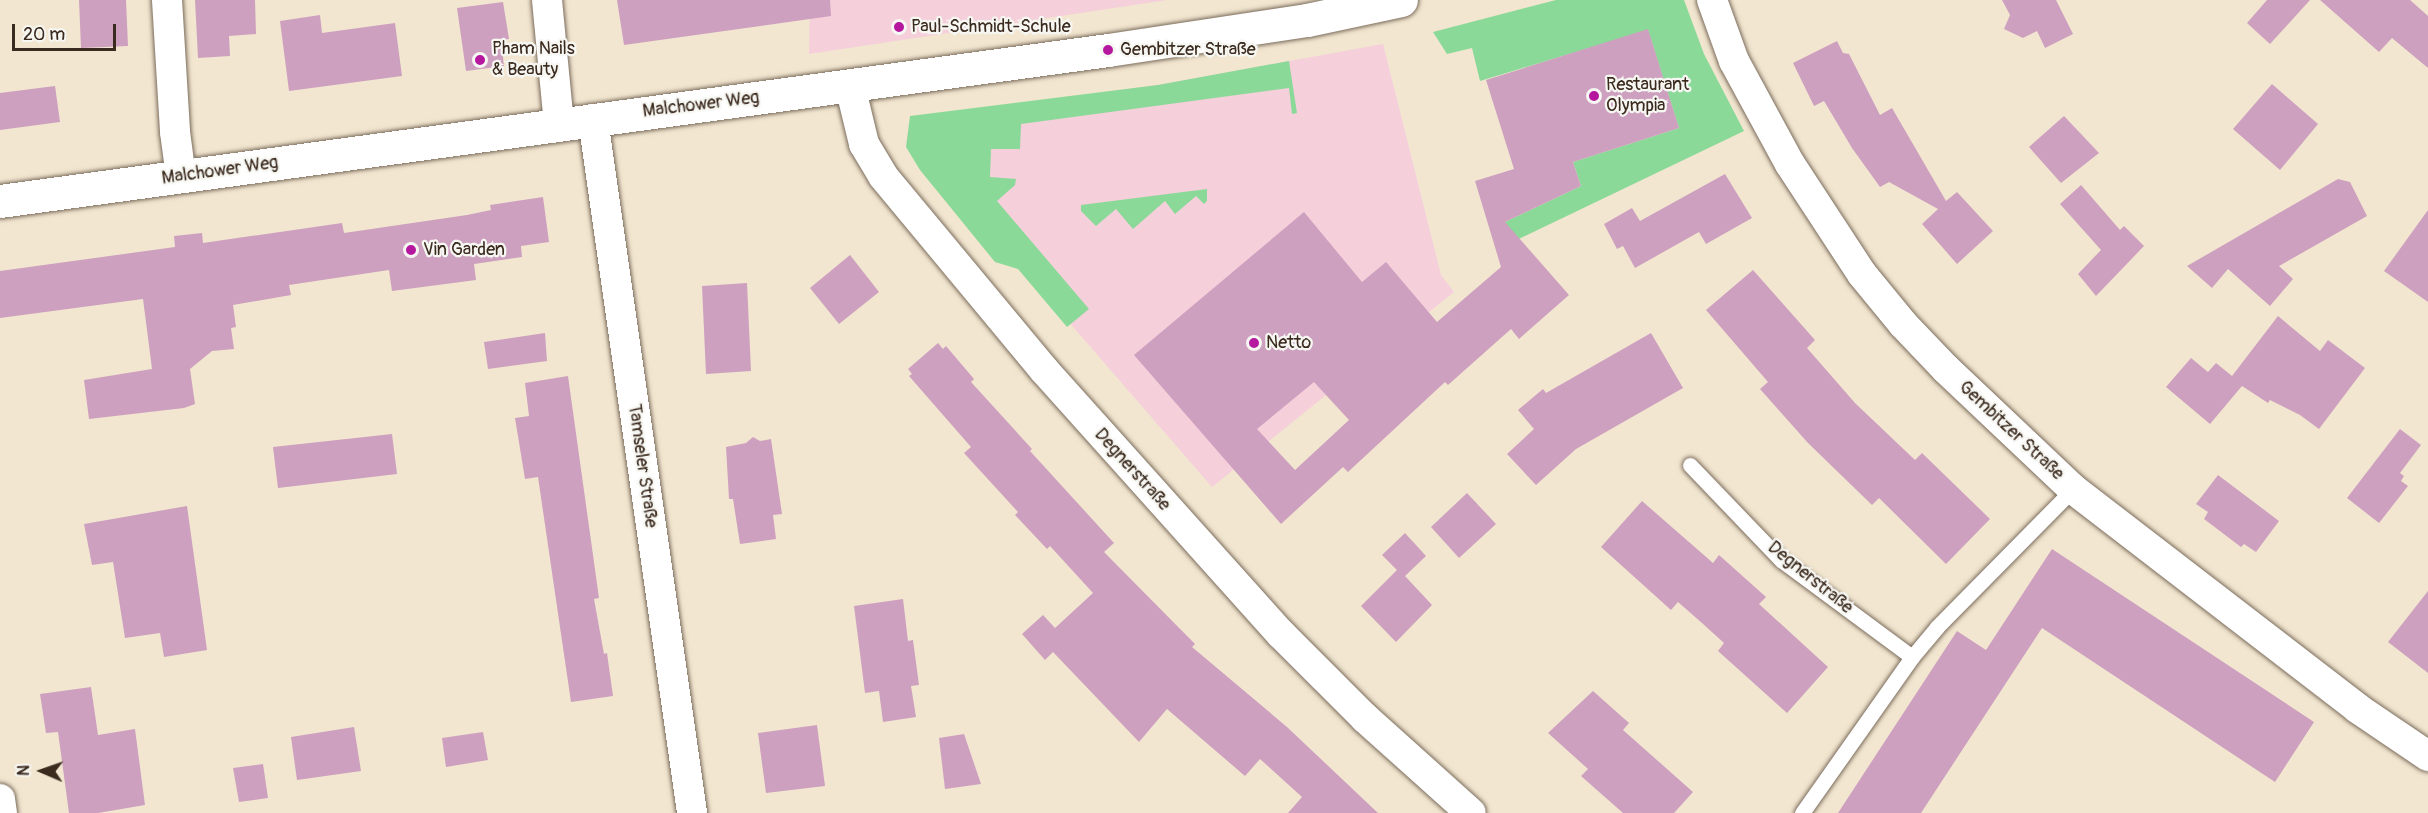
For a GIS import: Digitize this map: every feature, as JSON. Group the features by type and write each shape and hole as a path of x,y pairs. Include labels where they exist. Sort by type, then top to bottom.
{"street":[{"path":"167,0 175,132 181,177"},
{"path":"547,0 558,124"},
{"name":"Malchower Weg","path":"0,201 849,86 1307,20 1401,0"},
{"name":"Gembitzer Straße","path":"1712,0 1734,61 1780,147 1862,274 1903,324 1946,369 2073,489 2357,708 2428,756"},
{"name":"Degnerstraße","path":"849,86 864,144 883,176 1044,370 1281,634 1368,720 1471,813"},
{"name":"Tamseler Straße","path":"593,119 692,813"},
{"path":"0,799 2,813"}],"lane":[{"name":"Degnerstraße","path":"1690,465 1781,560 1912,657"},
{"path":"1802,813 1912,657 1937,627 2073,489"}],"shaded area":[{"name":"Paul-Schmidt-Schule","path":"810,0 1167,0 809,54"},
{"path":"1383,44 1441,275 1454,292 1212,487 982,222 968,145 1028,102 1158,85"}],"green space":[{"path":"1556,0 1684,0 1704,54 1744,131 1498,249 1490,229 1581,186 1573,162 1679,128 1648,30 1480,81 1472,48 1447,54 1433,32"},
{"path":"1289,61 1297,113 1292,114 1289,88 1021,124 1020,149 991,149 990,177 1016,179 1015,185 997,201 1089,309 1067,327 1018,269 995,262 920,170 906,147 910,116 1158,85"},
{"path":"1207,189 1207,201 1204,204 1196,196 1175,214 1165,201 1133,229 1116,209 1096,226 1081,211 1081,205"}],"building":[{"path":"79,0 126,0 128,46 81,48"},
{"path":"195,0 255,0 256,34 229,36 230,56 198,58"},
{"path":"617,0 830,0 831,16 624,45"},
{"path":"2002,0 2056,0 2073,34 2045,48 2037,31 2023,38 2004,29 2010,15"},
{"path":"2267,0 2310,0 2270,44 2247,23"},
{"path":"2320,0 2410,0 2428,16 2428,68 2392,38 2379,52"},
{"path":"503,2 509,39 501,40 504,66 466,71 457,8"},
{"path":"320,15 322,33 395,23 402,76 289,91 280,21"},
{"path":"1648,29 1679,128 1573,162 1581,186 1505,222 1569,295 1519,339 1511,329 1448,385 1445,382 1348,472 1343,467 1281,524 1134,355 1304,212 1362,282 1386,262 1437,322 1501,267 1475,181 1514,169 1486,80","holes":["1314,382 1349,420 1295,470 1257,429"]},
{"path":"1837,41 1843,53 1849,54 1880,115 1892,108 1946,201 1957,192 1993,231 1957,264 1922,224 1938,209 1889,182 1880,187 1852,148 1824,101 1814,106 1793,63"},
{"path":"2272,84 2318,124 2280,170 2233,129"},
{"path":"55,86 60,122 0,130 0,93"},
{"path":"2064,116 2099,153 2061,183 2029,147"},
{"path":"1725,174 1752,218 1706,244 1699,232 1635,268 1623,246 1617,249 1604,224 1632,208 1640,221"},
{"path":"2338,179 2350,182 2367,216 2279,266 2293,279 2270,306 2228,269 2212,288 2187,266"},
{"path":"2081,185 2120,230 2124,226 2144,246 2096,296 2078,274 2101,250 2060,204"},
{"path":"543,197 549,242 521,246 522,257 474,264 476,280 392,291 389,270 289,285 291,295 233,305 236,327 231,328 234,349 212,351 190,369 195,404 184,408 89,419 84,380 152,369 143,299 0,318 0,271 175,247 174,236 202,233 203,243 342,223 344,233 467,215 491,210 490,205"},
{"path":"2428,210 2428,302 2384,271"},
{"path":"850,255 879,292 839,324 810,288"},
{"path":"1753,270 1815,340 1807,348 1855,403 1915,460 1922,453 1990,519 1946,564 1879,498 1872,505 1808,443 1760,389 1768,382 1706,310"},
{"path":"747,283 751,371 706,374 702,286"},
{"path":"2278,316 2320,351 2328,340 2365,368 2319,429 2300,415 2270,400 2268,403 2242,386 2210,424 2166,387 2191,358 2208,372 2216,363 2232,376"},
{"path":"545,333 547,361 488,369 484,342"},
{"path":"1651,333 1683,388 1576,449 1536,485 1507,454 1534,429 1518,410 1543,389 1546,393"},
{"path":"938,343 943,349 946,346 974,379 971,382 1114,543 1104,552 1195,644 1192,647 1287,727 1378,813 1288,813 1302,797 1260,759 1245,776 1167,709 1139,742 1053,652 1045,660 1022,634 1043,615 1055,628 1093,593 1050,546 1047,549 1015,515 1018,512 964,453 971,447 909,376 912,374 908,369"},
{"path":"568,376 599,598 594,599 604,654 607,653 613,696 571,702 538,477 525,479 515,418 529,416 525,383"},
{"path":"2400,429 2421,445 2400,473 2404,476 2401,481 2408,486 2379,523 2347,498"},
{"path":"392,434 397,474 278,488 273,447"},
{"path":"753,437 760,441 771,439 782,514 773,515 776,539 740,544 733,499 729,499 726,447 746,443"},
{"path":"2218,475 2279,521 2256,552 2244,544 2241,547 2204,519 2208,512 2196,504"},
{"path":"1467,493 1496,524 1459,558 1431,527"},
{"path":"1642,501 1713,563 1719,555 1766,597 1759,604 1828,667 1787,713 1718,651 1724,643 1702,623 1678,602 1671,610 1601,547"},
{"path":"187,506 207,650 164,657 160,633 125,638 113,562 92,565 84,524"},
{"path":"1405,533 1426,556 1405,576 1432,605 1396,642 1361,606 1397,570 1382,555"},
{"path":"2052,549 2314,722 2275,782 2042,628 1921,813 1838,813 1957,631 1986,650"},
{"path":"2428,591 2428,673 2388,642"},
{"path":"903,599 908,641 913,640 919,685 911,686 916,717 883,722 879,691 865,693 854,606"},
{"path":"91,687 98,735 135,729 145,805 98,813 69,813 58,732 46,733 40,694"},
{"path":"1593,691 1629,723 1623,730 1693,792 1674,813 1623,813 1581,776 1588,769 1548,733"},
{"path":"817,725 825,786 766,793 758,733"},
{"path":"354,727 361,771 297,780 291,737"},
{"path":"483,732 488,760 446,767 442,738"},
{"path":"964,734 981,784 945,789 939,738"},
{"path":"263,764 268,798 239,802 233,768"}],"place":[{"name":"Paul-Schmidt-Schule","path":"899,27"},
{"name":"Gembitzer Straße","path":"1108,50"},
{"name":"Pham Nails & Beauty","path":"480,60"},
{"name":"Restaurant Olympia","path":"1594,96"},
{"name":"Vin Garden","path":"411,250"},
{"name":"Netto","path":"1254,343"}]}
